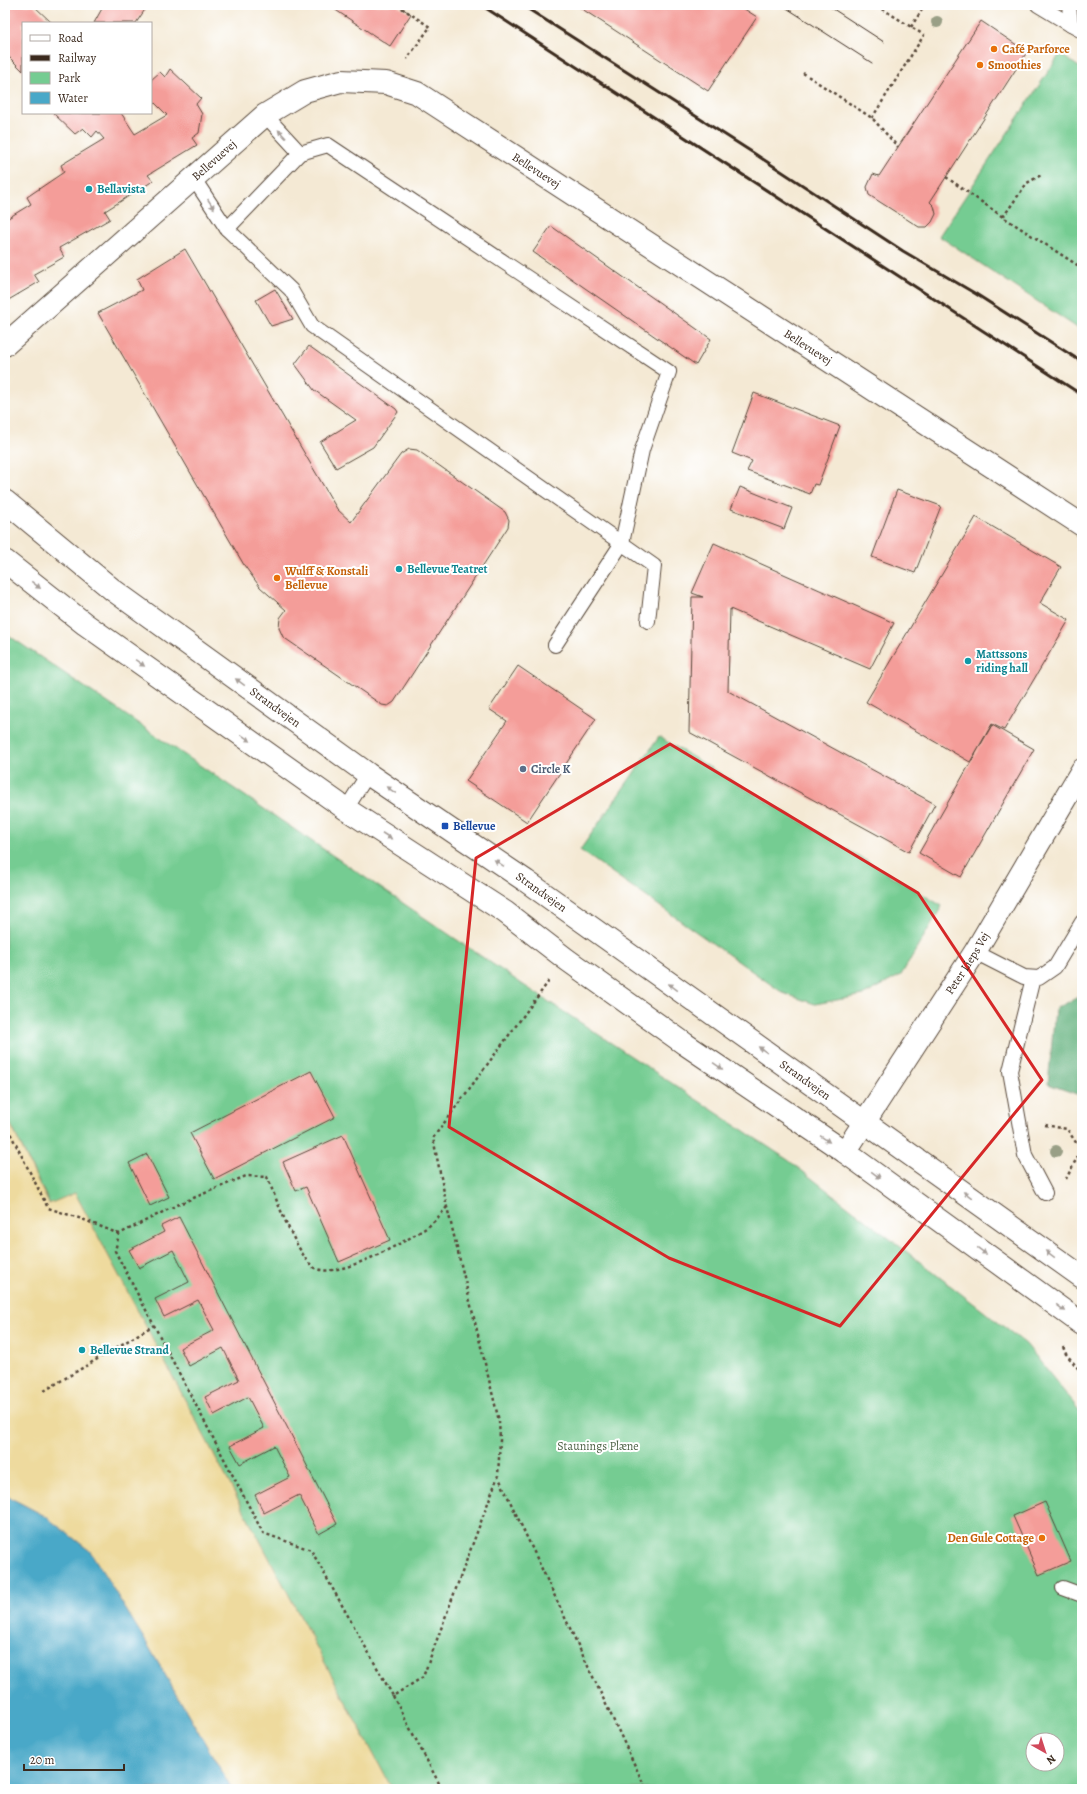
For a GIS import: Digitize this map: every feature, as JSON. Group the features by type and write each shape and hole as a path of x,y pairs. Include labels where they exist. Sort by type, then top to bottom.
{"main road":[{"name":"Bellevuevej","path":"5,345 265,115 304,91 341,81 386,84 417,93 1082,525"},
{"name":"Strandvejen","path":"5,501 113,590 368,774 526,880 705,1010 1082,1276"},
{"path":"5,561 85,624 346,808 505,912 566,959 685,1044 845,1152 1082,1324"},
{"name":"Peter Lieps Vej","path":"845,1152 975,952 1082,770"}],"lane":[{"path":"1038,5 1077,28"},
{"path":"1069,5 1077,28"},
{"path":"265,115 300,153"},
{"path":"227,230 300,153 328,145 669,372 642,450 622,543 556,645"},
{"path":"194,179 227,230 291,290 312,326 654,566 648,621"},
{"path":"346,808 368,774"},
{"path":"975,952 1024,977 1039,978 1055,967 1082,922"},
{"path":"1033,978 1010,1071 1025,1155 1046,1193"},
{"path":"1063,1588 1082,1595"}],"path":[{"path":"386,84 430,27 397,5"},
{"path":"872,118 924,35 876,5"},
{"path":"911,27 925,5"},
{"path":"803,73 872,118 898,147"},
{"path":"1003,217 1028,183 1041,175"},
{"path":"946,177 1003,217 1081,268 1082,263"},
{"path":"393,1696 423,1677 498,1476 500,1440 499,1421 447,1207 433,1138 566,959"},
{"path":"5,1123 48,1208 119,1234 179,1204 246,1176 267,1177 300,1251 313,1267 328,1272 347,1268 385,1251 424,1230 447,1207"},
{"path":"1019,1125 1048,1125 1066,1129 1082,1150 1063,1185"},
{"path":"119,1234 115,1251 263,1533 311,1550 393,1696 442,1789"},
{"path":"44,1391 154,1325"},
{"path":"498,1476 646,1789"}],"highlighted area":[{"path":"670,744 918,893 1042,1080 840,1326 669,1258 449,1127 476,858"}],"green space":[{"path":"1060,54 1082,69 1082,331 939,236"},
{"name":"Staunings Plæne","path":"5,633 525,986 788,1160 1026,1344 1082,1414 1082,1789 392,1789 75,1193 50,1204 5,1113"},
{"path":"659,737 942,906 901,975 864,995 815,1004 783,993 580,850"},
{"path":"1082,995 1082,1096 1048,1084 1055,1009"}],"sand":[{"name":"Bellevue Strand","path":"5,1113 49,1204 75,1193 392,1789 232,1789 143,1637 45,1516 5,1495"}],"water":[{"path":"5,1495 45,1516 90,1551 143,1637 232,1789 5,1789"}],"building":[{"path":"5,5 33,5 51,22 22,22 22,70 8,56 5,60"},
{"path":"104,5 148,5 137,22 95,22"},
{"path":"328,5 397,5 411,14 390,46"},
{"path":"576,5 738,5 757,17 708,91"},
{"path":"981,21 1027,52 930,202 934,206 936,214 932,222 927,227 919,227 869,195 867,187 873,174 879,176"},
{"name":"Bellavista","path":"170,69 201,98 196,104 202,114 199,133 192,138 197,145 148,175 153,181 105,211 110,219 59,248 64,257 34,274 39,282 5,302 5,220 31,204 27,197 64,172 61,165 104,139 97,131 92,137 83,128 75,134 54,114 122,114 135,134 167,115 152,100 152,79 160,72 165,77"},
{"path":"551,226 711,339 696,365 533,252"},
{"path":"185,249 337,509 351,522 401,454 409,449 417,450 505,512 509,520 508,527 394,702 388,706 382,705 283,637 279,628 280,618 286,610 260,587 244,565 98,313 142,290 137,279"},
{"path":"275,289 293,319 271,326 256,300"},
{"path":"309,346 396,409 398,412 373,447 336,468 320,442 356,420 314,390 295,364"},
{"path":"754,393 840,426 818,485 814,484 810,494 747,471 752,461 732,453"},
{"path":"740,487 792,508 784,529 731,509"},
{"path":"897,490 941,506 915,573 872,557"},
{"name":"Mattssons riding hall","path":"976,517 1061,567 1040,603 1069,620 1004,730 992,724 970,762 866,702"},
{"path":"714,543 894,623 870,669 730,609 728,691 935,804 909,852 689,732 692,597 703,597 692,593"},
{"path":"518,666 596,719 527,822 466,781 507,721 489,709"},
{"path":"992,725 1034,749 961,877 919,853"},
{"path":"311,1071 335,1117 214,1179 190,1133"},
{"path":"343,1135 390,1240 339,1262 306,1187 296,1191 283,1162"},
{"path":"147,1154 169,1197 150,1206 129,1163"},
{"path":"179,1217 337,1524 319,1534 299,1495 264,1513 255,1495 290,1477 274,1446 240,1464 230,1446 264,1428 248,1397 214,1415 205,1397 239,1380 223,1348 189,1366 180,1348 214,1330 198,1300 164,1317 155,1299 189,1282 173,1250 139,1268 129,1250 164,1232 161,1226"},
{"name":"Den Gule Cottage","path":"1045,1502 1071,1561 1039,1575 1013,1516"}],"tram line":[{"path":"782,5 872,63"},
{"path":"827,5 884,42"}],"railway":[{"path":"481,5 1082,395"},
{"path":"522,5 755,154 903,251 976,294 1082,362"}],"place":[{"name":"Café Parforce","path":"994,49"},
{"name":"Smoothies","path":"980,65"},
{"name":"Bellavista","path":"89,189"},
{"name":"Bellevue Teatret","path":"399,569"},
{"name":"Wulff & Konstali Bellevue","path":"277,578"},
{"name":"Mattssons riding hall","path":"968,661"},
{"name":"Circle K","path":"523,769"},
{"name":"Bellevue","path":"445,826"},
{"name":"Bellevue Strand","path":"82,1350"},
{"name":"Den Gule Cottage","path":"1042,1538"}]}
